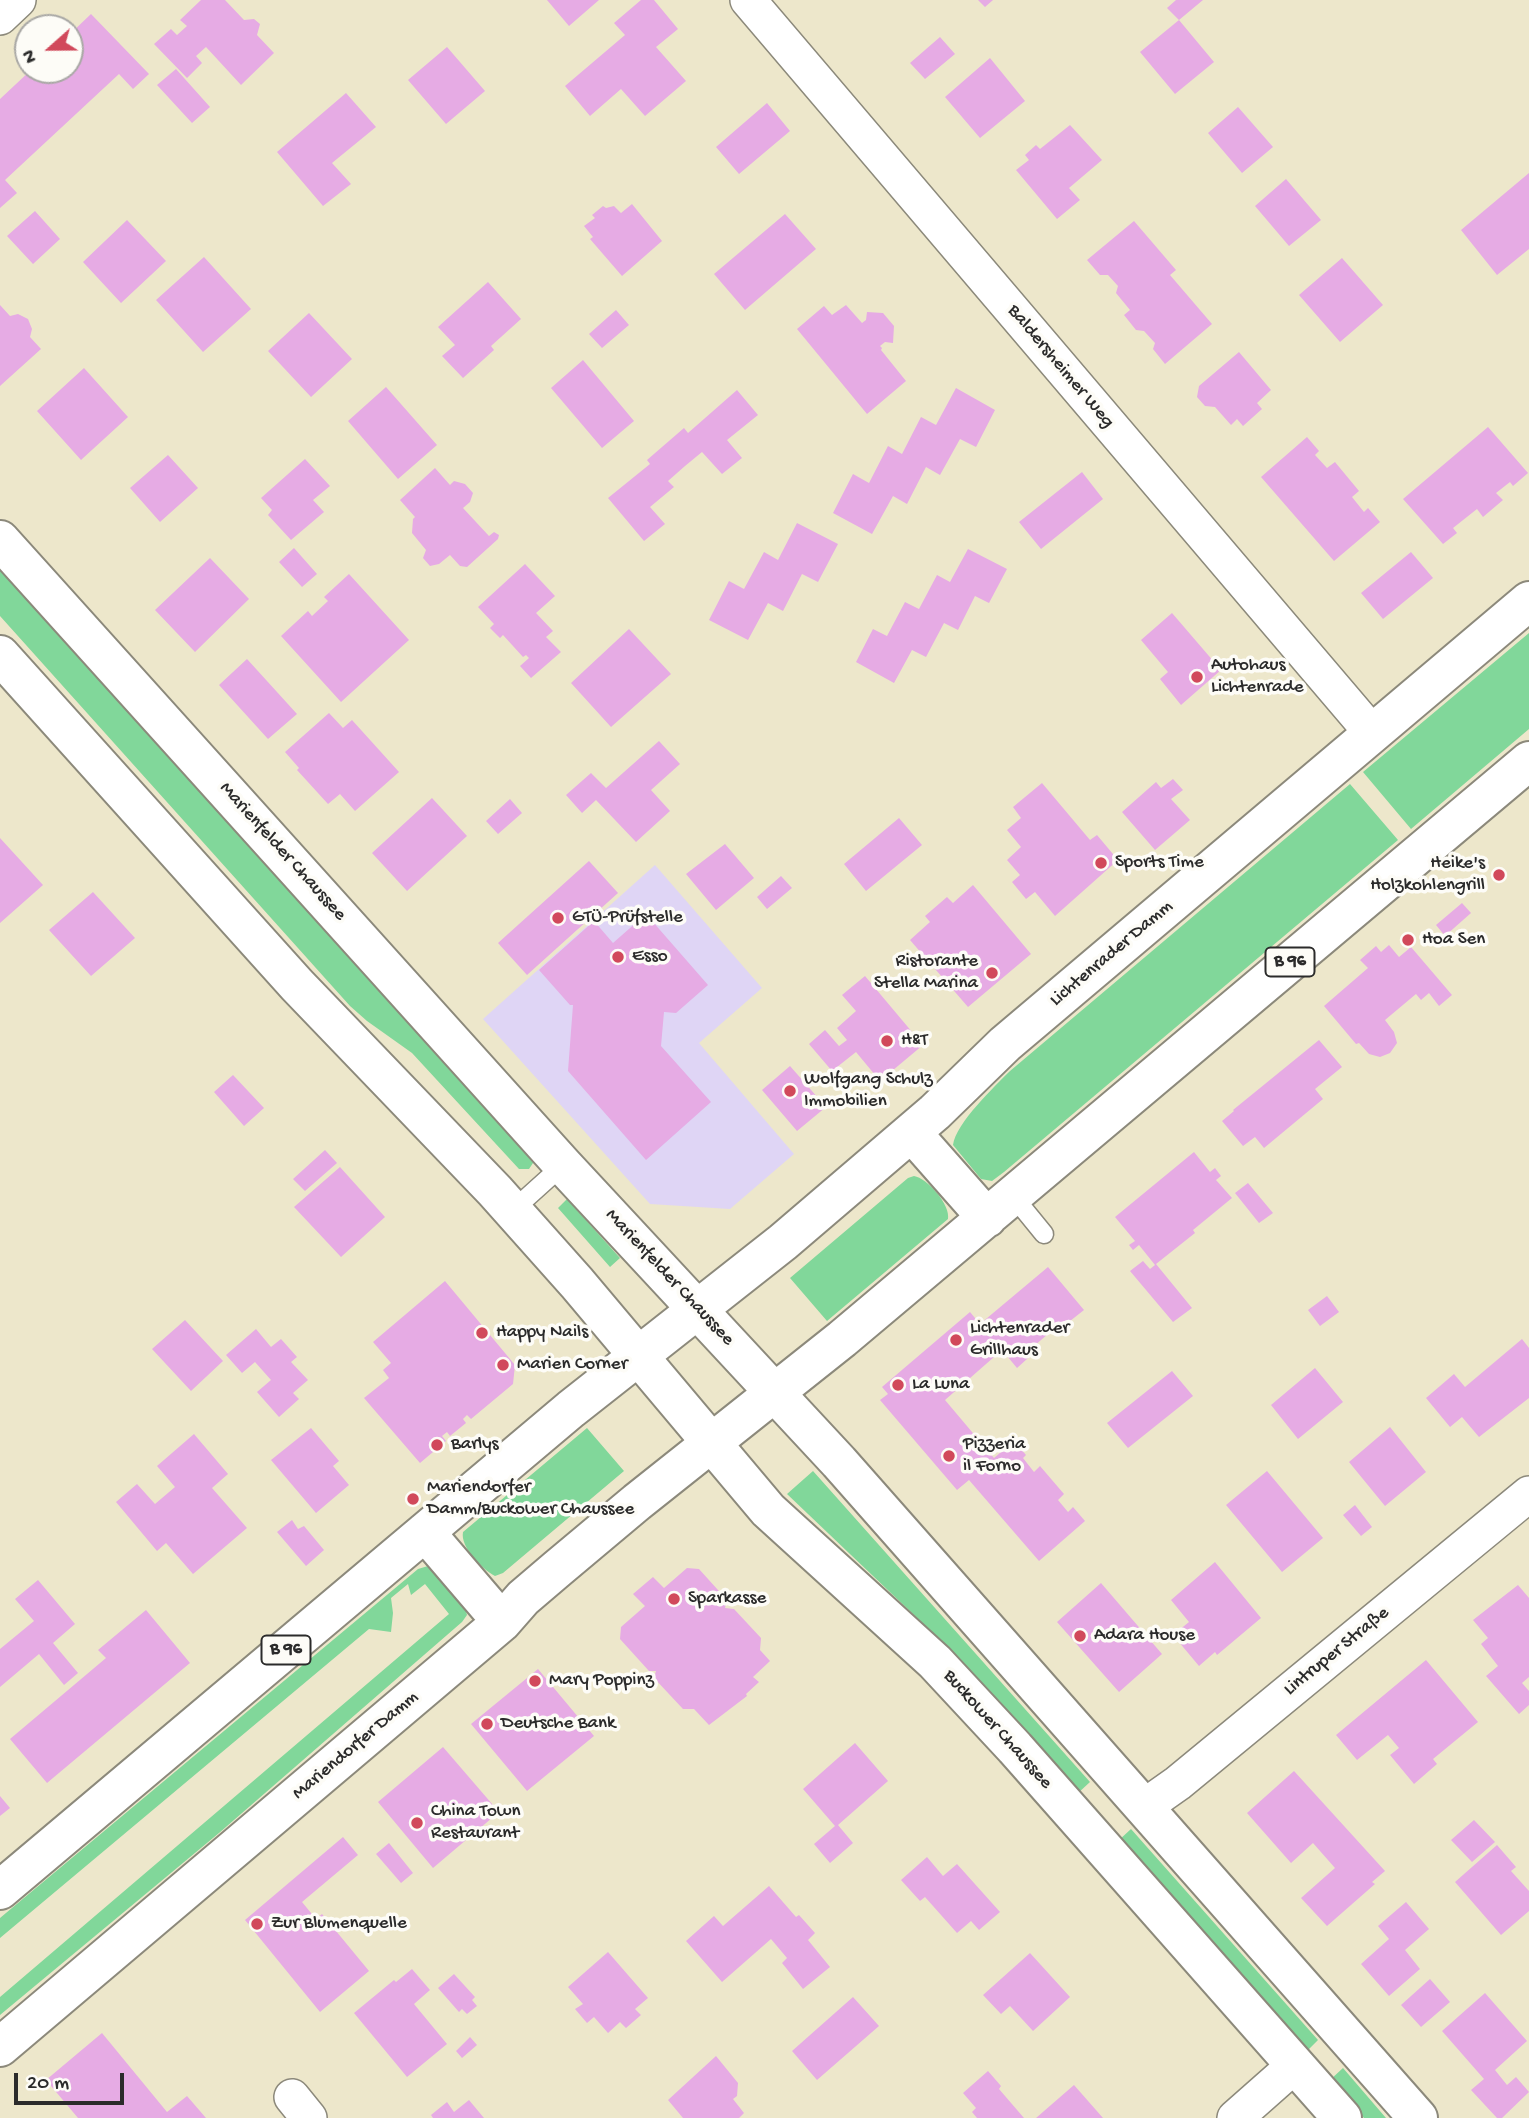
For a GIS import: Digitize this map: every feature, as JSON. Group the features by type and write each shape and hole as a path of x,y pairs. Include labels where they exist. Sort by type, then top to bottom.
{"main road":[{"name":"Marienfelder Chaussee","path":"0,540 563,1165 775,1392"},
{"name":"Lichtenrader Damm","path":"698,1309 783,1242 912,1133 1016,1035 1529,601"},
{"path":"0,654 297,985 512,1211 639,1356"},
{"name":"B 96","path":"712,1443 1000,1207 1529,761"},
{"path":"912,1133 1000,1207"},
{"name":"B 96","path":"0,1890 572,1409 698,1309"},
{"name":"Buckower Chaussee","path":"639,1356 768,1510 935,1662 1015,1748 1342,2118"},
{"path":"775,1392 1418,2118"},
{"name":"Mariendorfer Damm","path":"0,2047 502,1622 523,1598 557,1569 712,1443"},
{"path":"425,1532 502,1622"}],"street":[{"path":"0,17 18,0"},
{"name":"Baldersheimer Weg","path":"748,0 1373,734"},
{"name":"Lintruper Straße","path":"1143,1807 1189,1773 1529,1494"},
{"path":"1235,2118 1295,2065"}],"lane":[{"path":"512,1211 563,1165"},
{"path":"1000,1207 1044,1234"}],"shaded area":[{"path":"655,865 762,988 699,1043 794,1154 730,1209 650,1204 483,1019"}],"green space":[{"path":"0,564 533,1157 529,1169 519,1169 412,1053 350,1006 0,616"},
{"path":"1529,633 1529,729 1411,829 1363,772"},
{"path":"1350,784 1398,840 1004,1172 992,1181 981,1179 953,1145 961,1126 986,1095 1010,1071"},
{"path":"914,1176 937,1193 946,1207 948,1219 827,1321 790,1278 908,1178"},
{"path":"567,1199 620,1258 610,1267 558,1208"},
{"path":"587,1428 624,1471 503,1573 495,1576 490,1573 468,1551 463,1532"},
{"path":"813,1471 1090,1782 1077,1794 936,1636 787,1494"},
{"path":"428,1566 465,1607 467,1615 462,1622 219,1833 0,2015 0,1997 449,1614 425,1584 411,1595 408,1584 391,1598 391,1632 369,1629 0,1938 0,1918 418,1569"},
{"path":"1131,1829 1318,2040 1306,2052 1118,1841"},
{"path":"1343,2068 1386,2118 1364,2118 1330,2080"}],"building":[{"path":"201,0 225,0 244,20 254,19 260,24 257,35 274,53 241,85 206,47 196,56 202,63 187,78 154,44 171,29 177,35 187,26 180,20"},
{"path":"547,0 599,0 569,26"},
{"path":"641,0 654,0 678,29 656,47 686,81 645,116 621,89 590,116 565,86 625,35 614,23"},
{"path":"978,0 993,0 985,7"},
{"path":"1176,0 1203,0 1179,20 1167,8"},
{"path":"91,14 149,74 133,89 119,74 5,180 17,193 0,208 0,99 16,84 84,84 84,21"},
{"path":"1179,20 1214,62 1175,94 1140,52"},
{"path":"940,37 955,54 925,79 910,63"},
{"path":"447,47 485,91 446,124 408,80"},
{"path":"990,58 1025,101 980,138 945,97"},
{"path":"176,69 210,107 192,123 157,85"},
{"path":"346,93 376,127 332,163 351,184 323,206 277,152"},
{"path":"767,103 790,131 739,174 716,147"},
{"path":"1238,107 1273,147 1242,173 1208,133"},
{"path":"1070,125 1102,160 1069,188 1080,200 1057,219 1016,170 1029,160 1025,155 1036,145 1040,149"},
{"path":"1529,173 1529,249 1497,275 1461,230"},
{"path":"1286,179 1321,220 1289,246 1255,206"},
{"path":"632,204 662,241 622,276 590,239 593,237 584,226 595,218 592,215 603,206 614,206 621,213"},
{"path":"35,211 60,239 33,264 7,236"},
{"path":"785,214 816,249 745,310 714,274"},
{"path":"127,220 166,261 121,303 83,262"},
{"path":"1134,221 1176,270 1170,275 1212,324 1165,364 1153,349 1155,343 1144,331 1136,330 1124,315 1130,310 1116,293 1118,286 1108,275 1100,275 1087,260"},
{"path":"204,257 251,309 203,352 156,300"},
{"path":"1342,258 1383,305 1340,342 1299,295"},
{"path":"488,282 521,319 491,346 494,350 463,378 442,356 455,345 438,327"},
{"path":"0,305 10,316 18,314 28,319 32,329 30,337 41,349 0,386"},
{"path":"846,305 862,323 866,320 867,312 883,313 894,326 893,343 885,342 880,346 906,381 867,414 797,329 824,306 832,315"},
{"path":"616,310 629,325 602,348 589,334"},
{"path":"309,313 352,359 311,397 268,351"},
{"path":"1239,352 1271,390 1257,403 1262,409 1243,426 1237,419 1231,425 1215,407 1205,406 1197,397 1199,386"},
{"path":"583,360 634,421 602,448 551,388"},
{"path":"84,368 128,417 81,460 37,411"},
{"path":"386,387 437,445 398,479 348,421"},
{"path":"956,388 995,410 976,447 960,439 940,475 926,467 907,504 893,496 872,534 833,513 853,474 869,483 888,446 902,454 921,417 936,425"},
{"path":"737,390 758,415 727,440 742,458 722,474 702,452 685,466 668,481 674,487 650,507 665,524 644,541 608,498 650,464 647,460 684,428 688,433"},
{"path":"1488,427 1528,473 1513,486 1510,482 1496,493 1503,500 1483,517 1477,509 1453,528 1457,533 1443,544 1403,499"},
{"path":"1307,437 1319,451 1315,455 1327,468 1335,462 1359,491 1352,497 1364,512 1368,508 1380,522 1334,561 1261,477"},
{"path":"168,455 198,488 160,522 130,488"},
{"path":"305,459 330,486 313,500 324,512 291,540 268,515 272,510 261,498"},
{"path":"435,468 450,485 454,481 465,484 473,493 470,502 463,508 489,536 494,532 499,535 498,539 467,567 460,566 450,555 439,564 430,566 423,558 426,550 412,533 415,517 400,500"},
{"path":"1082,472 1103,499 1041,549 1019,522"},
{"path":"797,523 838,544 818,582 802,574 783,611 768,603 748,640 709,620 729,581 744,589 764,552 778,560"},
{"path":"294,548 317,574 302,587 279,562"},
{"path":"968,549 1007,569 989,603 975,596 958,630 944,623 926,657 912,650 894,683 856,662 873,629 887,636 905,602 919,609 937,575 950,582"},
{"path":"1411,552 1433,578 1383,619 1361,593"},
{"path":"210,558 249,599 195,652 155,610"},
{"path":"525,564 555,596 536,613 553,631 546,637 561,652 531,678 520,666 529,658 526,655 523,657 503,635 500,638 490,628 494,624 478,607"},
{"path":"349,574 409,640 341,702 281,636 308,611 312,616 328,601 324,597"},
{"path":"1172,613 1221,670 1181,705 1160,679 1168,672 1141,640"},
{"path":"629,629 671,674 611,727 571,683"},
{"path":"247,659 297,714 268,739 219,685"},
{"path":"329,713 343,728 352,720 399,772 355,811 340,794 328,804 297,770 299,768 285,752"},
{"path":"659,741 680,764 651,790 670,811 636,842 596,800 582,813 566,795 591,773 606,788"},
{"path":"1173,779 1183,790 1171,799 1190,820 1155,850 1122,812 1156,782 1161,788"},
{"path":"1042,783 1090,840 1097,835 1118,860 1055,916 1035,892 1026,899 1012,882 1020,875 1007,860 1021,847 1007,830 1021,818 1013,807"},
{"path":"432,798 467,836 407,891 372,853"},
{"path":"510,799 522,813 498,834 486,821"},
{"path":"899,818 922,845 866,891 844,864"},
{"path":"0,838 43,885 0,923"},
{"path":"725,844 754,878 716,910 686,874"},
{"name":"GTÜ-Prüfstelle","path":"589,861 618,893 527,975 498,943"},
{"path":"781,876 792,888 767,909 757,897"},
{"path":"973,885 1031,954 968,1007 910,940 930,922 925,916 947,897 953,903"},
{"path":"93,892 135,938 91,976 49,930"},
{"path":"1462,903 1471,913 1445,936 1436,925"},
{"path":"646,914 708,985 676,1013 664,1012 661,1046 711,1102 646,1160 568,1071 573,1005 570,1005 539,970 594,921 613,943"},
{"path":"1389,945 1399,957 1411,947 1452,995 1439,1006 1429,993 1421,1000 1416,994 1385,1020 1394,1032 1397,1043 1390,1053 1380,1057 1369,1054 1359,1043 1356,1044 1324,1006 1368,968 1360,960 1376,946 1381,952"},
{"path":"865,976 923,1045 880,1081 856,1052 832,1071 809,1044 825,1030 839,1046 847,1040 837,1028 856,1011 842,995"},
{"path":"1319,1040 1342,1067 1315,1089 1323,1099 1264,1148 1255,1137 1243,1146 1222,1121"},
{"path":"790,1066 826,1107 797,1131 762,1090"},
{"path":"233,1075 264,1108 244,1126 214,1092"},
{"path":"325,1150 337,1163 305,1191 293,1179"},
{"path":"1194,1152 1210,1172 1215,1168 1221,1176 1216,1180 1232,1198 1193,1230 1195,1233 1156,1264 1192,1308 1173,1322 1130,1271 1143,1261 1150,1269 1155,1265 1139,1245 1133,1250 1129,1245 1135,1241 1115,1217"},
{"path":"340,1167 385,1217 341,1257 294,1207"},
{"path":"1248,1183 1273,1213 1259,1223 1235,1193"},
{"path":"1048,1267 1084,1310 1065,1325 1062,1322 1034,1346 1037,1350 1017,1368 1002,1350 945,1400 994,1458 1014,1441 1026,1455 1023,1458 1034,1472 1040,1466 1064,1494 1058,1500 1068,1512 1073,1507 1085,1521 1039,1561 969,1480 957,1490 880,1400 888,1394 882,1387 970,1312 980,1324"},
{"path":"445,1281 515,1365 513,1384 471,1419 467,1415 463,1419 466,1423 450,1436 447,1432 442,1436 446,1441 420,1463 364,1398 389,1378 383,1370 391,1363 373,1342"},
{"path":"1327,1296 1339,1312 1320,1326 1308,1310"},
{"path":"185,1320 223,1361 191,1391 152,1349"},
{"path":"256,1329 271,1347 281,1339 297,1357 291,1362 308,1380 293,1393 299,1399 279,1417 257,1392 271,1380 255,1362 242,1373 226,1355"},
{"path":"1522,1339 1529,1348 1529,1398 1479,1437 1462,1417 1450,1427 1426,1398 1454,1374 1465,1387"},
{"path":"1315,1368 1343,1402 1298,1439 1271,1405"},
{"path":"1172,1371 1193,1396 1128,1448 1107,1423"},
{"path":"1390,1427 1426,1472 1385,1506 1349,1462"},
{"path":"311,1428 339,1461 333,1466 349,1485 316,1513 271,1460"},
{"path":"194,1434 228,1474 212,1488 247,1528 193,1574 166,1543 157,1551 116,1502 137,1484 155,1504 175,1487 157,1466"},
{"path":"1267,1471 1323,1538 1282,1572 1226,1505"},
{"path":"1355,1505 1372,1527 1361,1536 1343,1515"},
{"path":"292,1520 298,1529 304,1526 324,1550 306,1566 277,1532"},
{"path":"1215,1562 1261,1618 1217,1655 1215,1652 1199,1666 1173,1635 1189,1622 1171,1600"},
{"path":"687,1568 699,1569 727,1600 725,1608 734,1609 761,1638 760,1650 770,1661 753,1677 759,1682 747,1696 709,1725 694,1709 683,1709 654,1678 656,1671 649,1671 620,1639 621,1627 645,1606 633,1594 653,1577 664,1588"},
{"path":"38,1580 75,1624 53,1643 78,1673 64,1685 39,1654 0,1687 0,1649 34,1621 15,1599"},
{"path":"1101,1583 1162,1654 1119,1692 1057,1622"},
{"path":"1518,1585 1529,1598 1529,1677 1522,1683 1529,1691 1529,1705 1519,1714 1486,1676 1498,1666 1481,1644 1488,1638 1473,1620"},
{"path":"146,1610 190,1663 47,1783 10,1739 106,1658 98,1650"},
{"path":"1426,1660 1478,1722 1433,1759 1437,1764 1414,1784 1390,1755 1399,1748 1388,1735 1357,1760 1336,1735"},
{"path":"538,1669 594,1736 527,1791 471,1724"},
{"path":"855,1743 888,1781 838,1825 853,1843 830,1863 814,1844 835,1826 803,1789"},
{"path":"443,1747 499,1812 433,1868 378,1802"},
{"path":"1294,1771 1385,1871 1372,1882 1375,1884 1327,1926 1301,1898 1335,1868 1313,1843 1291,1863 1247,1813"},
{"path":"0,1796 10,1808 0,1816"},
{"path":"1474,1820 1495,1842 1472,1862 1451,1840"},
{"path":"343,1837 358,1855 302,1902 316,1919 322,1914 369,1971 320,2012 245,1920"},
{"path":"389,1843 413,1873 401,1883 376,1854"},
{"path":"1497,1845 1516,1867 1511,1871 1529,1891 1529,1911 1501,1935 1455,1882"},
{"path":"927,1857 943,1876 957,1864 1000,1912 979,1930 971,1921 957,1933 925,1897 920,1901 901,1880"},
{"path":"769,1886 796,1917 799,1915 815,1933 808,1940 830,1967 803,1989 782,1963 787,1958 771,1939 722,1982 686,1941 714,1916 723,1926"},
{"path":"1406,1902 1429,1929 1405,1950 1420,1969 1389,1996 1361,1964 1389,1939 1378,1926"},
{"path":"608,1952 648,1998 635,2009 641,2015 626,2028 620,2022 608,2033 594,2017 587,2023 575,2009 583,2004 568,1987"},
{"path":"1030,1953 1070,1997 1033,2031 1010,2006 1001,2014 983,1995"},
{"path":"412,1969 430,1990 414,2004 447,2044 407,2077 354,2013 394,1980 396,1982"},
{"path":"454,1974 475,1997 472,2000 477,2006 467,2014 462,2009 459,2012 438,1988"},
{"path":"1430,1979 1450,2002 1421,2027 1401,2005"},
{"path":"1485,1993 1527,2041 1495,2070 1507,2085 1516,2077 1529,2092 1502,2118 1497,2118 1471,2090 1484,2079 1442,2031"},
{"path":"853,1997 879,2026 817,2080 792,2051"},
{"path":"102,2033 167,2112 187,2096 206,2118 78,2118 46,2080"},
{"path":"470,2037 477,2045 462,2058 456,2051"},
{"path":"716,2056 738,2083 737,2096 733,2099 744,2113 739,2118 683,2118 668,2100"},
{"path":"988,2071 1001,2086 999,2089 1024,2118 977,2118 972,2112 976,2108 963,2093"},
{"path":"1074,2085 1103,2118 1036,2118"},
{"path":"469,2100 484,2118 433,2118 431,2115 447,2102 454,2112"}],"place":[{"name":"Autohaus Lichtenrade","path":"1197,677"},
{"name":"Sports Time","path":"1101,863"},
{"name":"Heike's Holzkohlengrill","path":"1499,875"},
{"name":"GTÜ-Prüfstelle","path":"558,918"},
{"name":"Hoa Sen","path":"1408,940"},
{"name":"Esso","path":"618,957"},
{"name":"Ristorante Stella Marina","path":"992,973"},
{"name":"H&T","path":"887,1041"},
{"name":"Wolfgang Schulz Immobilien","path":"790,1091"},
{"name":"Happy Nails","path":"482,1333"},
{"name":"Lichtenrader Grillhaus","path":"956,1340"},
{"name":"Marien Corner","path":"503,1365"},
{"name":"La Luna","path":"898,1385"},
{"name":"Barlys","path":"437,1445"},
{"name":"Pizzeria il Forno","path":"949,1456"},
{"name":"Mariendorfer Damm/Buckower Chaussee","path":"413,1499"},
{"name":"Sparkasse","path":"674,1599"},
{"name":"Adara House","path":"1080,1636"},
{"name":"Mary Poppinz","path":"535,1681"},
{"name":"Deutsche Bank","path":"487,1724"},
{"name":"China Town Restaurant","path":"417,1823"},
{"name":"Zur Blumenquelle","path":"257,1924"}]}
